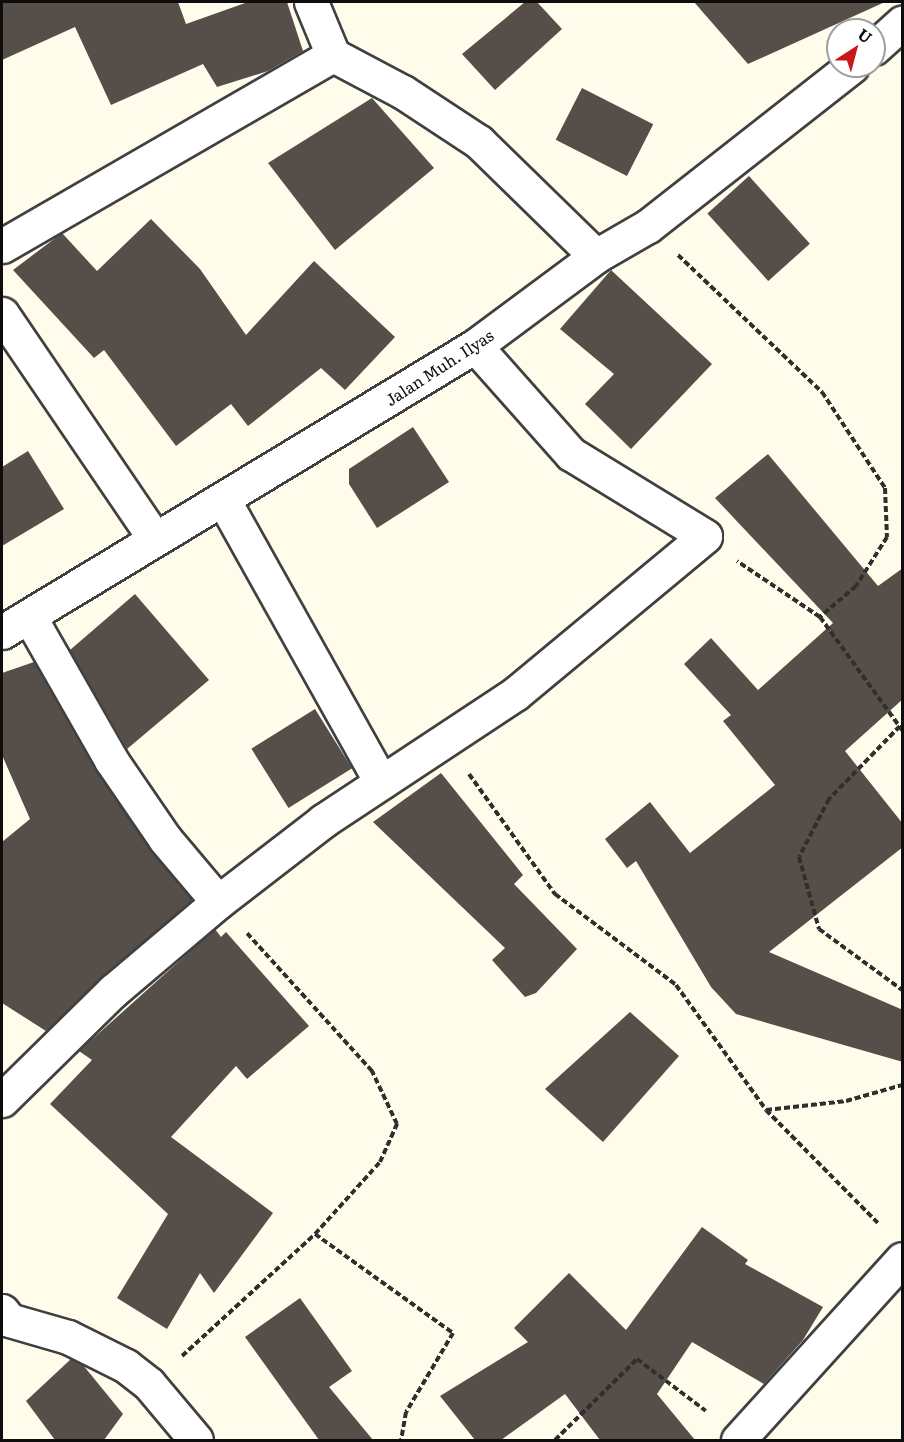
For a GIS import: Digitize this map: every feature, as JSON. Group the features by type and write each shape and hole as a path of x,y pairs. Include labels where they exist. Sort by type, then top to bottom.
{"street":[{"path":"311,2 333,55 403,92 479,142 596,256"},
{"path":"886,37 903,22"},
{"path":"2,246 333,55"},
{"name":"Jalan Muh. Ilyas","path":"15,624 153,536 224,501 475,346 596,256 648,225 837,78"},
{"path":"2,314 153,536"},
{"path":"5,1090 113,991 218,902 381,782 448,743 515,694 705,536 571,453 475,346"},
{"path":"224,501 381,782"},
{"path":"15,624 165,839 218,902"},
{"path":"738,1440 894,1246"},
{"path":"4,1318 68,1337 149,1384 196,1440"}],"path":[{"path":"648,225 822,392 885,488 887,537 856,586 820,618"},
{"path":"705,536 777,593 820,618 901,728 829,799 799,858 819,929 903,990"},
{"path":"448,743 555,894 676,985 766,1110 894,1246"},
{"path":"149,1384 315,1234 380,1162 397,1124 372,1071 218,902"},
{"path":"766,1110 846,1101 903,1085"},
{"path":"315,1234 453,1332 406,1412 401,1440"},
{"path":"555,1440 637,1359 738,1440"}],"building":[{"path":"2,2 178,2 186,24 248,2 287,2 303,51 268,71 217,87 203,64 111,105 75,27 2,60"},
{"path":"525,2 537,2 562,29 495,90 462,54"},
{"path":"694,2 885,2 850,18 826,18 826,29 748,64"},
{"path":"582,88 653,124 627,176 556,140"},
{"path":"372,98 434,168 335,250 268,163"},
{"path":"749,176 810,244 768,281 707,213"},
{"path":"151,219 200,269 246,335 314,261 395,337 345,390 321,368 248,426 231,404 176,446 104,350 94,358 13,270 62,233 97,271"},
{"path":"611,270 712,364 631,449 585,404 614,374 560,329"},
{"path":"413,427 449,482 377,528 349,484 349,469"},
{"path":"28,451 64,509 2,546 2,467"},
{"path":"768,454 878,586 903,568 903,699 845,751 903,824 903,847 769,952 903,1010 903,1062 736,1014 711,987 636,861 627,868 605,839 650,802 690,853 775,785 723,721 731,715 684,664 711,638 758,690 833,623 715,498"},
{"path":"135,594 209,680 127,749 70,650"},
{"path":"34,662 96,771 192,900 46,1031 2,1003 2,842 30,819 2,755 2,673"},
{"path":"315,709 352,768 288,808 251,749"},
{"path":"441,773 523,875 514,884 577,949 536,993 525,997 492,960 505,948 373,822"},
{"path":"215,929 221,937 226,932 309,1026 247,1079 236,1066 171,1137 273,1213 214,1293 200,1273 167,1329 117,1298 168,1214 50,1104 92,1060 79,1051"},
{"path":"630,1012 679,1056 603,1142 545,1089"},
{"path":"702,1227 748,1260 745,1264 823,1307 803,1340 764,1384 692,1342 657,1394 695,1440 600,1440 565,1394 501,1440 475,1440 440,1396 528,1342 514,1328 569,1273 626,1330"},
{"path":"300,1298 352,1371 329,1387 373,1440 319,1440 245,1337"},
{"path":"71,1359 83,1365 123,1414 104,1440 55,1440 26,1401"}]}
